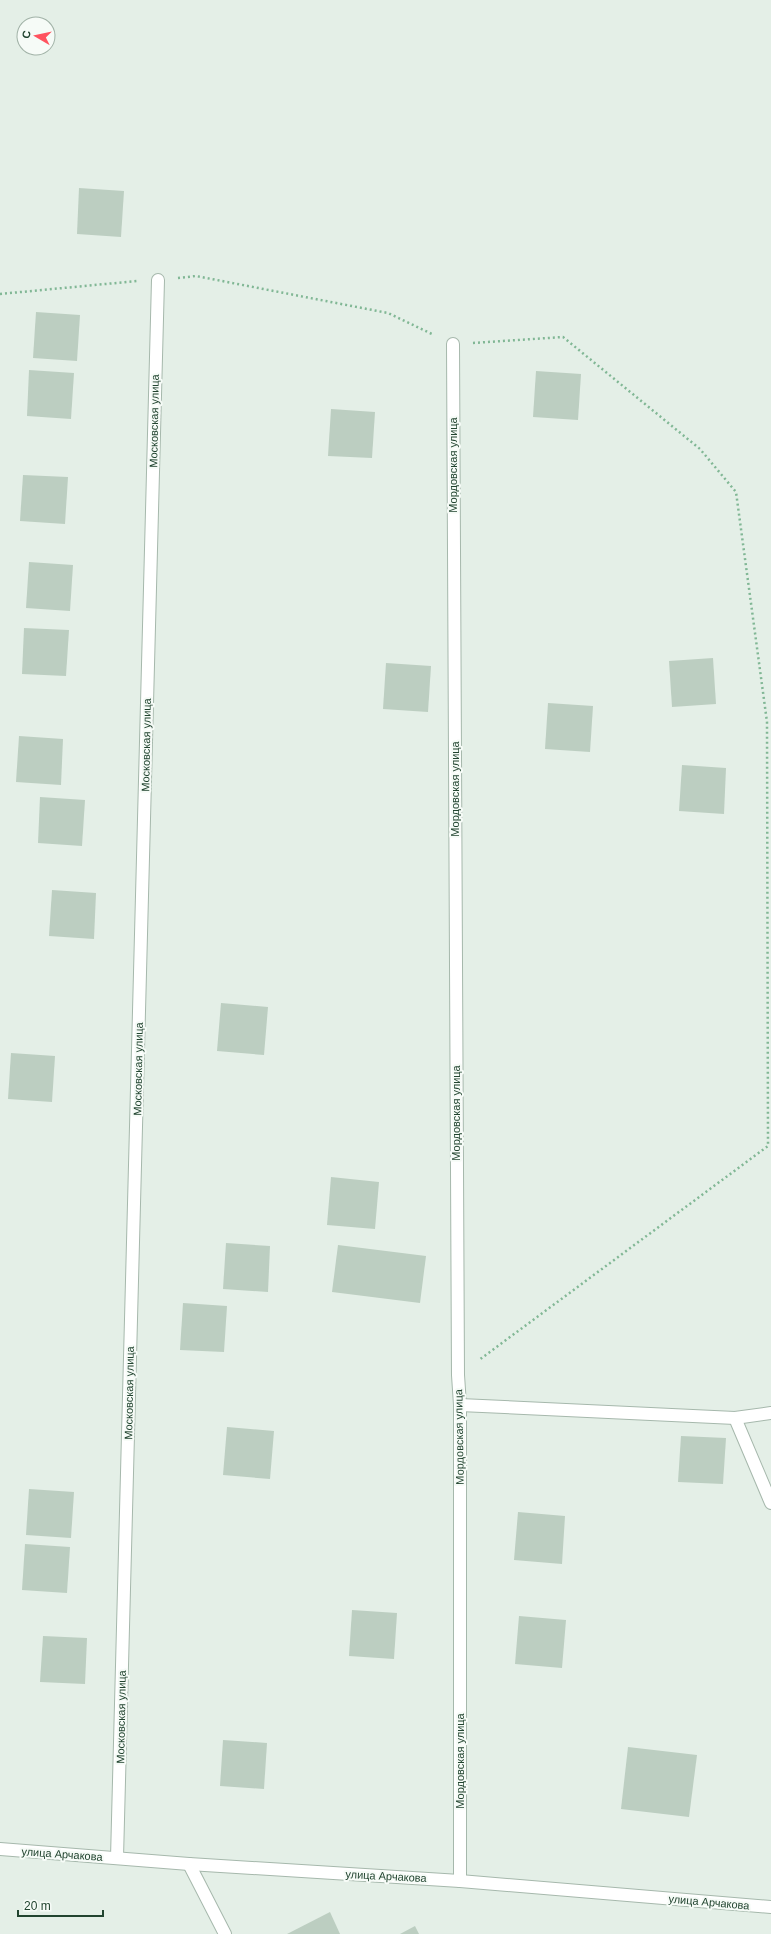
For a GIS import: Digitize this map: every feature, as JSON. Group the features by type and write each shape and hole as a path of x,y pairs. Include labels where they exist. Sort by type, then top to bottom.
{"street":[{"name":"Московская улица","path":"117,1858 158,280"},
{"name":"Мордовская улица","path":"453,344 458,1375 460,1405 460,1881"},
{"path":"460,1405 735,1418 771,1413"},
{"path":"735,1418 771,1503"},
{"name":"улица Арчакова","path":"0,1849 189,1864 460,1881 771,1907"},
{"path":"189,1864 225,1934"}],"path":[{"path":"0,294 196,276 388,313 453,344 563,337 700,449 736,492 767,730 768,1146 458,1375"}],"building":[{"path":"79,188 124,191 121,237 77,234"},
{"path":"36,312 80,315 77,361 33,358"},
{"path":"29,370 74,373 71,419 27,416"},
{"path":"536,371 581,374 578,420 533,417"},
{"path":"331,409 375,412 372,458 328,456"},
{"path":"23,475 68,477 65,524 20,521"},
{"path":"29,562 73,565 70,611 26,608"},
{"path":"24,628 69,630 66,676 22,674"},
{"path":"713,658 716,704 672,707 669,661"},
{"path":"386,663 431,666 428,712 383,709"},
{"path":"548,703 593,706 590,752 545,749"},
{"path":"19,736 63,739 61,785 16,782"},
{"path":"682,765 726,768 724,814 679,811"},
{"path":"40,797 85,800 82,846 38,843"},
{"path":"52,890 96,893 94,939 49,936"},
{"path":"221,1003 268,1007 264,1055 217,1051"},
{"path":"11,1053 55,1056 52,1102 8,1099"},
{"path":"331,1177 379,1182 375,1229 327,1225"},
{"path":"226,1243 270,1246 268,1292 223,1289"},
{"path":"338,1245 426,1256 420,1303 332,1292"},
{"path":"183,1303 227,1306 224,1352 180,1350"},
{"path":"227,1427 274,1431 270,1479 223,1475"},
{"path":"681,1436 726,1438 723,1484 678,1482"},
{"path":"29,1489 74,1492 71,1538 26,1535"},
{"path":"518,1512 565,1516 562,1564 514,1560"},
{"path":"25,1544 70,1547 67,1593 22,1590"},
{"path":"352,1610 397,1613 394,1659 349,1656"},
{"path":"519,1616 566,1620 562,1668 515,1664"},
{"path":"43,1636 87,1638 85,1684 40,1682"},
{"path":"223,1740 267,1743 264,1789 220,1786"},
{"path":"628,1747 697,1755 689,1817 621,1809"},
{"path":"330,1912 340,1934 287,1934"},
{"path":"415,1926 419,1934 400,1934"}]}
